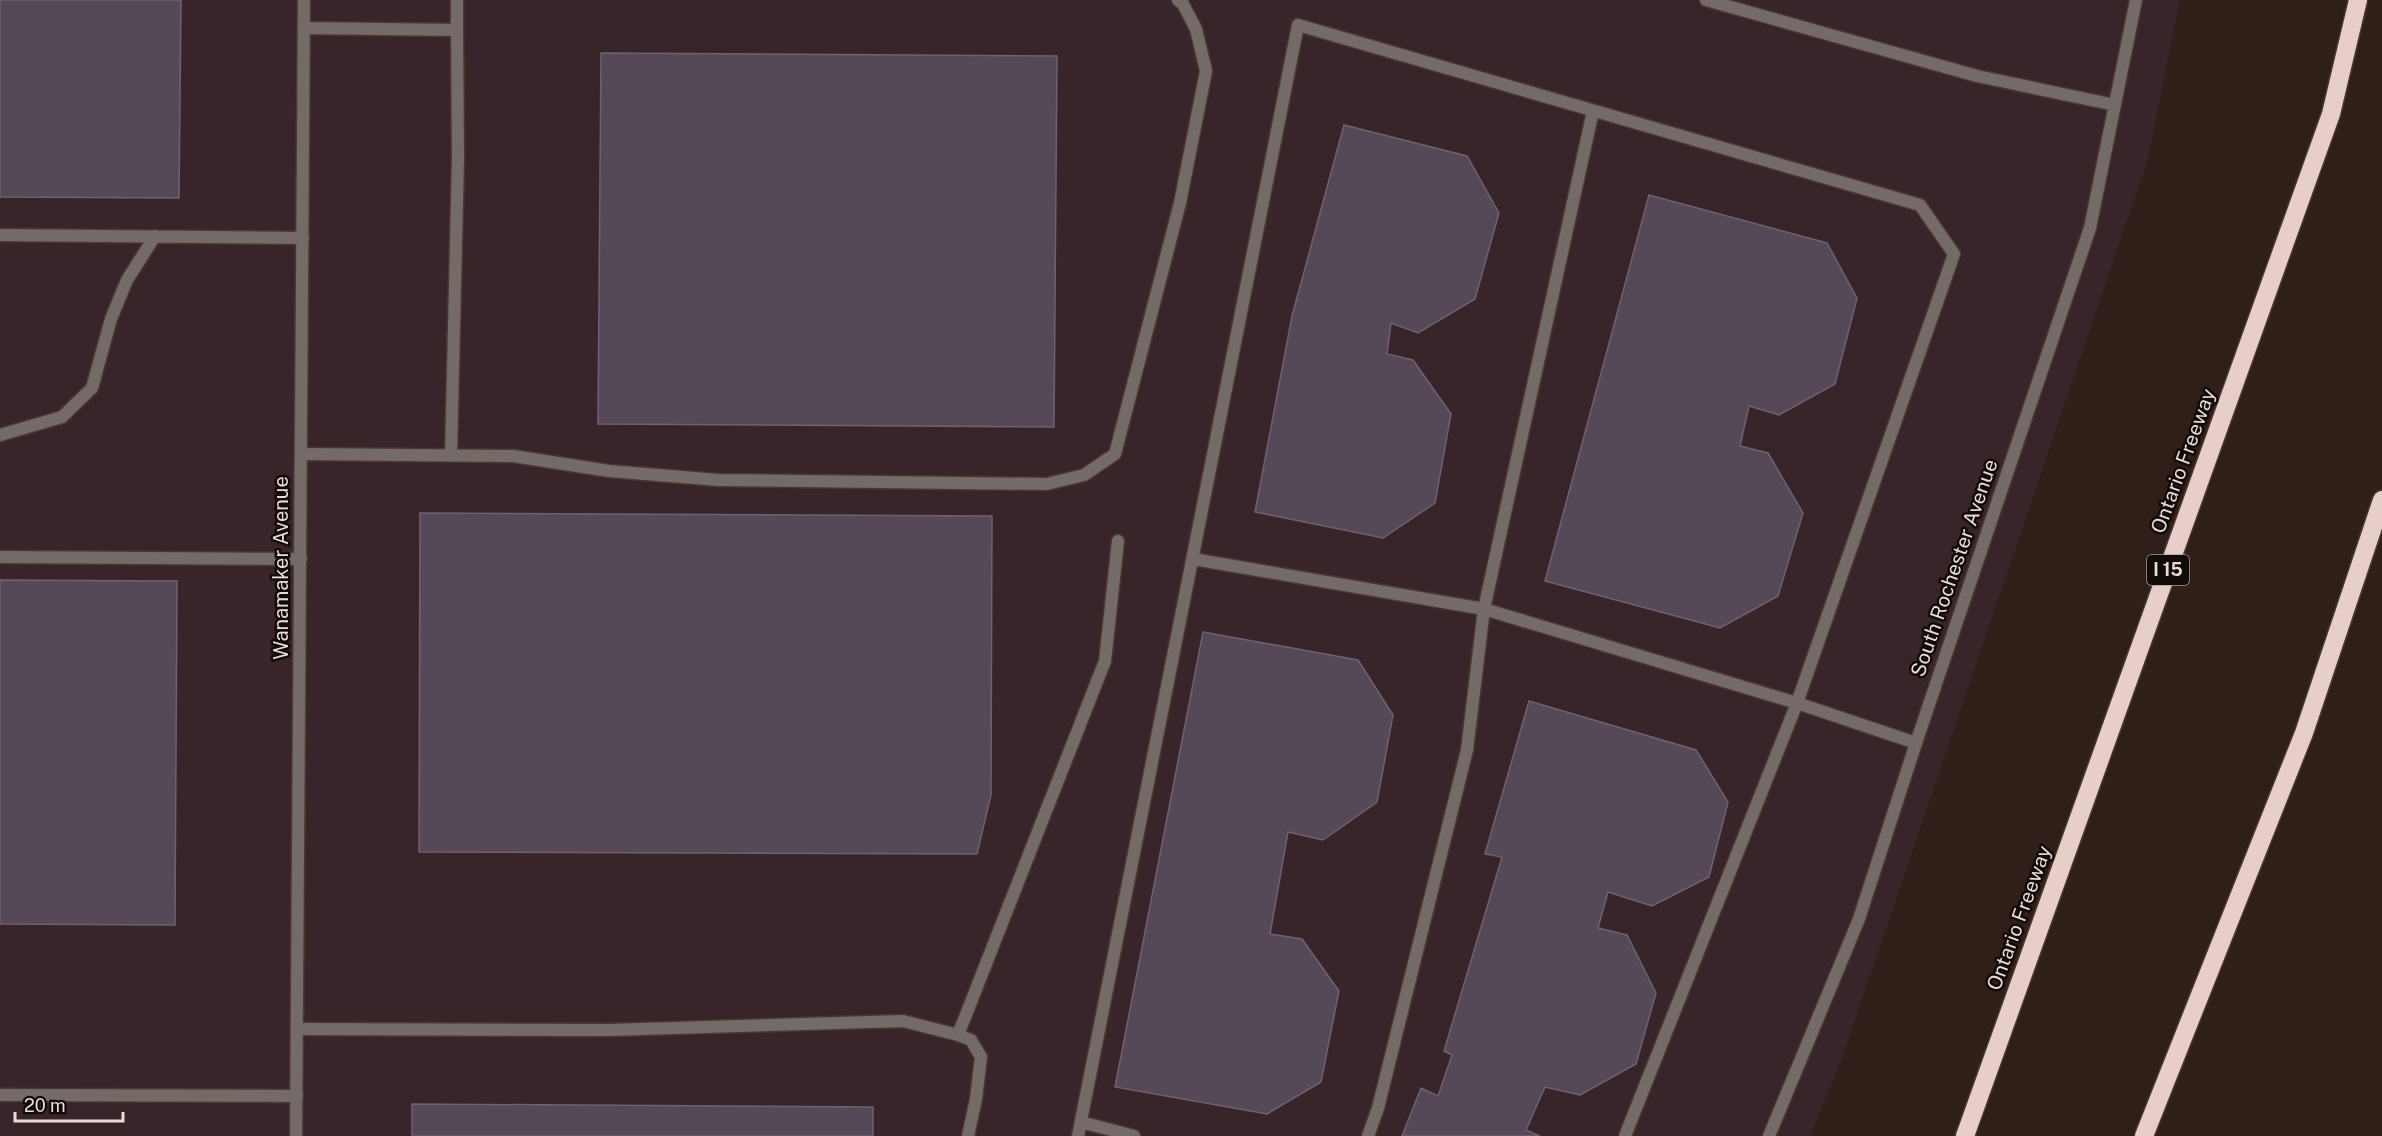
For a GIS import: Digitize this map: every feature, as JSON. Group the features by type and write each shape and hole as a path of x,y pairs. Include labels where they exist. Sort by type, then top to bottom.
{"highway":[{"name":"Ontario Freeway","path":"1965,1136 2331,114 2358,0"},
{"path":"2144,1136 2304,733 2382,500"}],"street":[{"name":"Wanamaker Avenue","path":"296,1136 304,0"},
{"path":"451,455 459,84 457,0"},
{"path":"301,454 513,456 609,471 718,480 1047,484 1084,475 1115,454 1180,203 1206,71 1196,29 1183,4 1178,0"},
{"path":"1706,0 1977,76 2115,105"},
{"name":"South Rochester Avenue","path":"1770,1136 1859,919 2090,228 2136,0"},
{"path":"1078,1136 1298,25 1920,205 1954,254 1797,703 1625,1136"},
{"path":"304,28 457,30"},
{"path":"1368,1136 1378,1108 1467,750 1484,609 1593,111"},
{"path":"0,235 303,238"},
{"path":"0,435 62,417 92,388 111,319 127,280 155,236"},
{"path":"958,1035 1105,661 1118,541"},
{"path":"0,557 301,559"},
{"path":"1193,559 1484,609 1797,703 1916,743"},
{"path":"297,1029 609,1030 903,1021 971,1040 981,1057 976,1099 968,1136"},
{"path":"0,1095 297,1096"},
{"path":"1081,1122 1134,1136"}],"shaded area":[{"path":"0,0 2180,0 2148,159 1841,1061 1810,1136 0,1136"}],"building":[{"path":"0,0 181,0 179,198 0,197"},
{"path":"601,53 1057,56 1054,427 598,424"},
{"path":"1344,125 1467,156 1499,213 1475,299 1418,333 1391,323 1387,354 1413,360 1451,414 1435,503 1383,538 1255,512 1292,316"},
{"path":"1649,195 1827,243 1857,298 1835,384 1779,415 1749,406 1740,446 1768,453 1803,513 1778,596 1720,628 1545,581"},
{"path":"420,513 992,516 991,795 977,854 419,852"},
{"path":"0,580 177,581 175,925 0,924"},
{"path":"1203,632 1358,660 1393,715 1377,802 1323,840 1288,832 1270,934 1302,939 1339,991 1321,1082 1267,1114 1115,1087"},
{"path":"1529,701 1696,750 1728,802 1709,877 1652,906 1608,892 1598,928 1627,935 1656,993 1636,1064 1580,1095 1545,1087 1526,1130 1540,1136 1402,1136 1421,1088 1438,1096 1452,1055 1444,1051 1502,857 1485,854"},
{"path":"412,1104 873,1107 873,1136 412,1136"}]}
